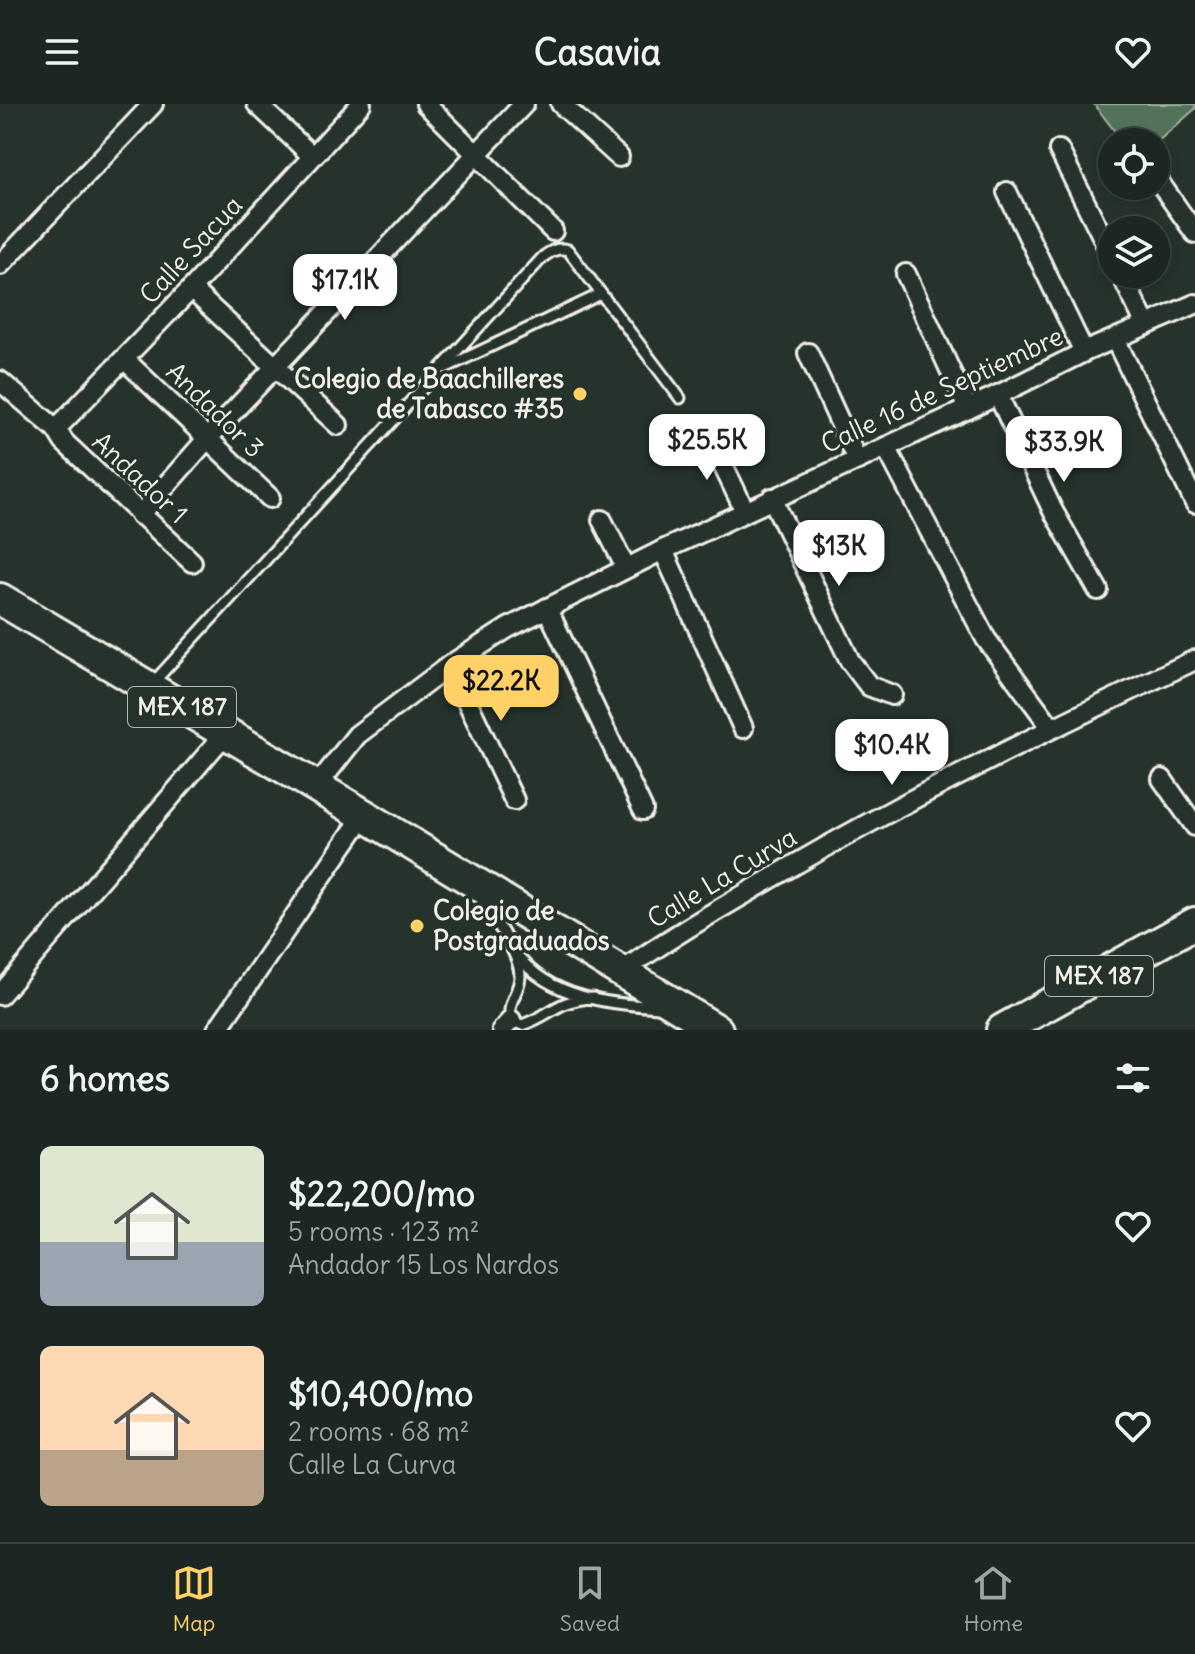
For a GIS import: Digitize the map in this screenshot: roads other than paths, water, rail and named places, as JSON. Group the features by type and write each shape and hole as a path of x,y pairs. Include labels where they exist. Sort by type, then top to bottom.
{"main road":[{"name":"MEX 187","path":"5,611 149,688 717,1030"},
{"name":"MEX 187","path":"1002,1030 1195,923"}],"street":[{"path":"0,265 153,104"},
{"path":"257,104 312,156"},
{"name":"Calle Sacua","path":"56,429 191,289 361,104"},
{"path":"426,104 553,231"},
{"path":"140,515 208,438 524,104"},
{"path":"561,104 619,157"},
{"path":"1059,150 1098,228"},
{"path":"1170,191 1189,208 1195,233"},
{"path":"1007,192 1084,352"},
{"path":"906,274 968,409"},
{"path":"1128,288 1146,325"},
{"path":"191,289 338,425"},
{"name":"Calle 16 de Septiembre","path":"316,787 357,735 450,665 508,628 772,498 998,395 1084,352 1195,304"},
{"path":"1115,339 1195,503"},
{"path":"808,353 857,460"},
{"name":"Andador 3","path":"124,359 270,498"},
{"name":"Andador 1","path":"0,381 56,429 59,438 192,562"},
{"path":"998,395 1053,511 1098,590"},
{"path":"708,434 745,511"},
{"path":"886,447 986,639 1051,727"},
{"path":"772,498 850,661 869,686 892,695"},
{"path":"602,520 626,568"},
{"path":"663,550 743,728"},
{"path":"547,608 643,810"},
{"name":"Calle La Curva","path":"621,972 668,939 838,839 1051,727 1195,660"},
{"path":"450,665 514,800"},
{"path":"0,995 225,734"},
{"path":"1162,779 1195,826"},
{"path":"217,1030 364,815"}],"lane":[{"path":"149,688 551,251 560,248 568,250 680,398"},
{"path":"438,371 601,294"},
{"path":"469,880 518,964 520,978 509,1005 507,1025 535,1021 568,1000 593,998"},
{"path":"505,939 524,964 540,979 558,989 641,1006 681,1008"}],"place":[{"name":"Colegio de Baachilleres de Tabasco #35","path":"580,394"},
{"name":"Colegio de Postgraduados","path":"417,926"}]}
